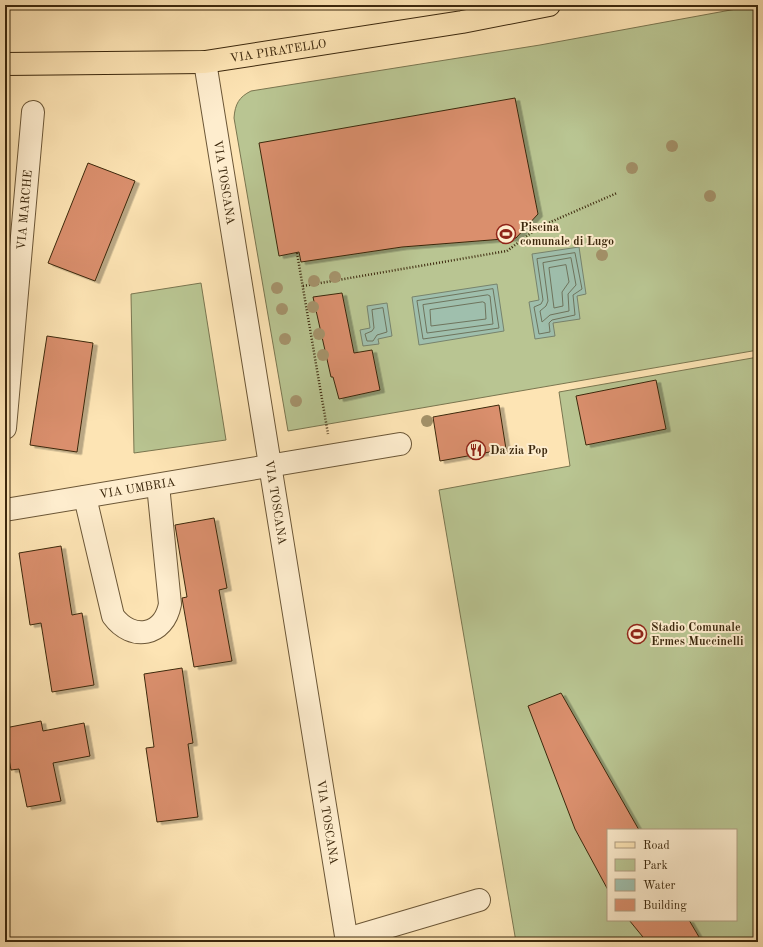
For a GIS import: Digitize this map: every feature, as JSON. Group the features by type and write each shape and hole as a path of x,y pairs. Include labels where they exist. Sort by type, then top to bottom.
{"main road":[{"name":"VIA PIRATELLO","path":"5,64 205,62 462,22 549,5"}],"street":[{"name":"VIA TOSCANA","path":"205,62 269,466 347,941"},
{"name":"VIA MARCHE","path":"5,428 33,112"},
{"name":"VIA UMBRIA","path":"5,510 400,444"},
{"path":"85,497 113,616 119,624 127,630 146,632 155,629 163,622 168,614 170,604 158,485"},
{"path":"347,941 479,900"}],"path":[{"path":"303,286 506,250 539,226 616,193"},
{"path":"297,253 332,456"}],"green space":[{"name":"Piscina comunale di Lugo","path":"758,5 758,350 288,431 234,118 235,109 243,96 251,91 540,45"},
{"path":"201,283 226,440 134,453 131,294"},
{"path":"758,357 758,942 516,942 439,490 570,466 559,392"}],"water":[{"path":"579,247 586,294 577,296 580,319 553,323 555,336 535,339 529,302 539,300 532,254"},
{"path":"497,284 504,331 419,345 412,297"},
{"path":"387,303 392,336 378,339 379,344 363,346 360,330 370,328 367,306"}],"building":[{"path":"515,98 538,214 516,238 402,247 301,262 299,252 279,256 259,143"},
{"path":"88,163 135,181 95,281 48,263"},
{"path":"342,293 354,353 372,350 380,390 339,399 333,377 331,377 313,297"},
{"path":"47,336 93,343 77,452 30,445"},
{"path":"656,380 666,429 586,445 576,396"},
{"path":"499,405 506,449 440,461 433,417"},
{"path":"214,518 227,588 219,590 232,661 194,667 182,598 187,597 175,525"},
{"path":"61,546 72,615 82,613 94,685 52,692 41,623 30,625 19,553"},
{"path":"182,668 193,743 188,744 198,817 157,822 146,748 154,747 144,674"},
{"path":"561,693 638,829 607,829 607,888 575,829 528,706"},
{"path":"41,721 43,731 84,723 90,756 53,763 61,801 27,807 19,769 11,770 5,738 5,728"},
{"path":"630,921 690,921 702,942 647,942"}],"place":[{"name":"Piscina comunale di Lugo","path":"506,234"},
{"name":"Da zia Pop","path":"476,450"},
{"name":"Stadio Comunale Ermes Muccinelli","path":"637,634"}]}
